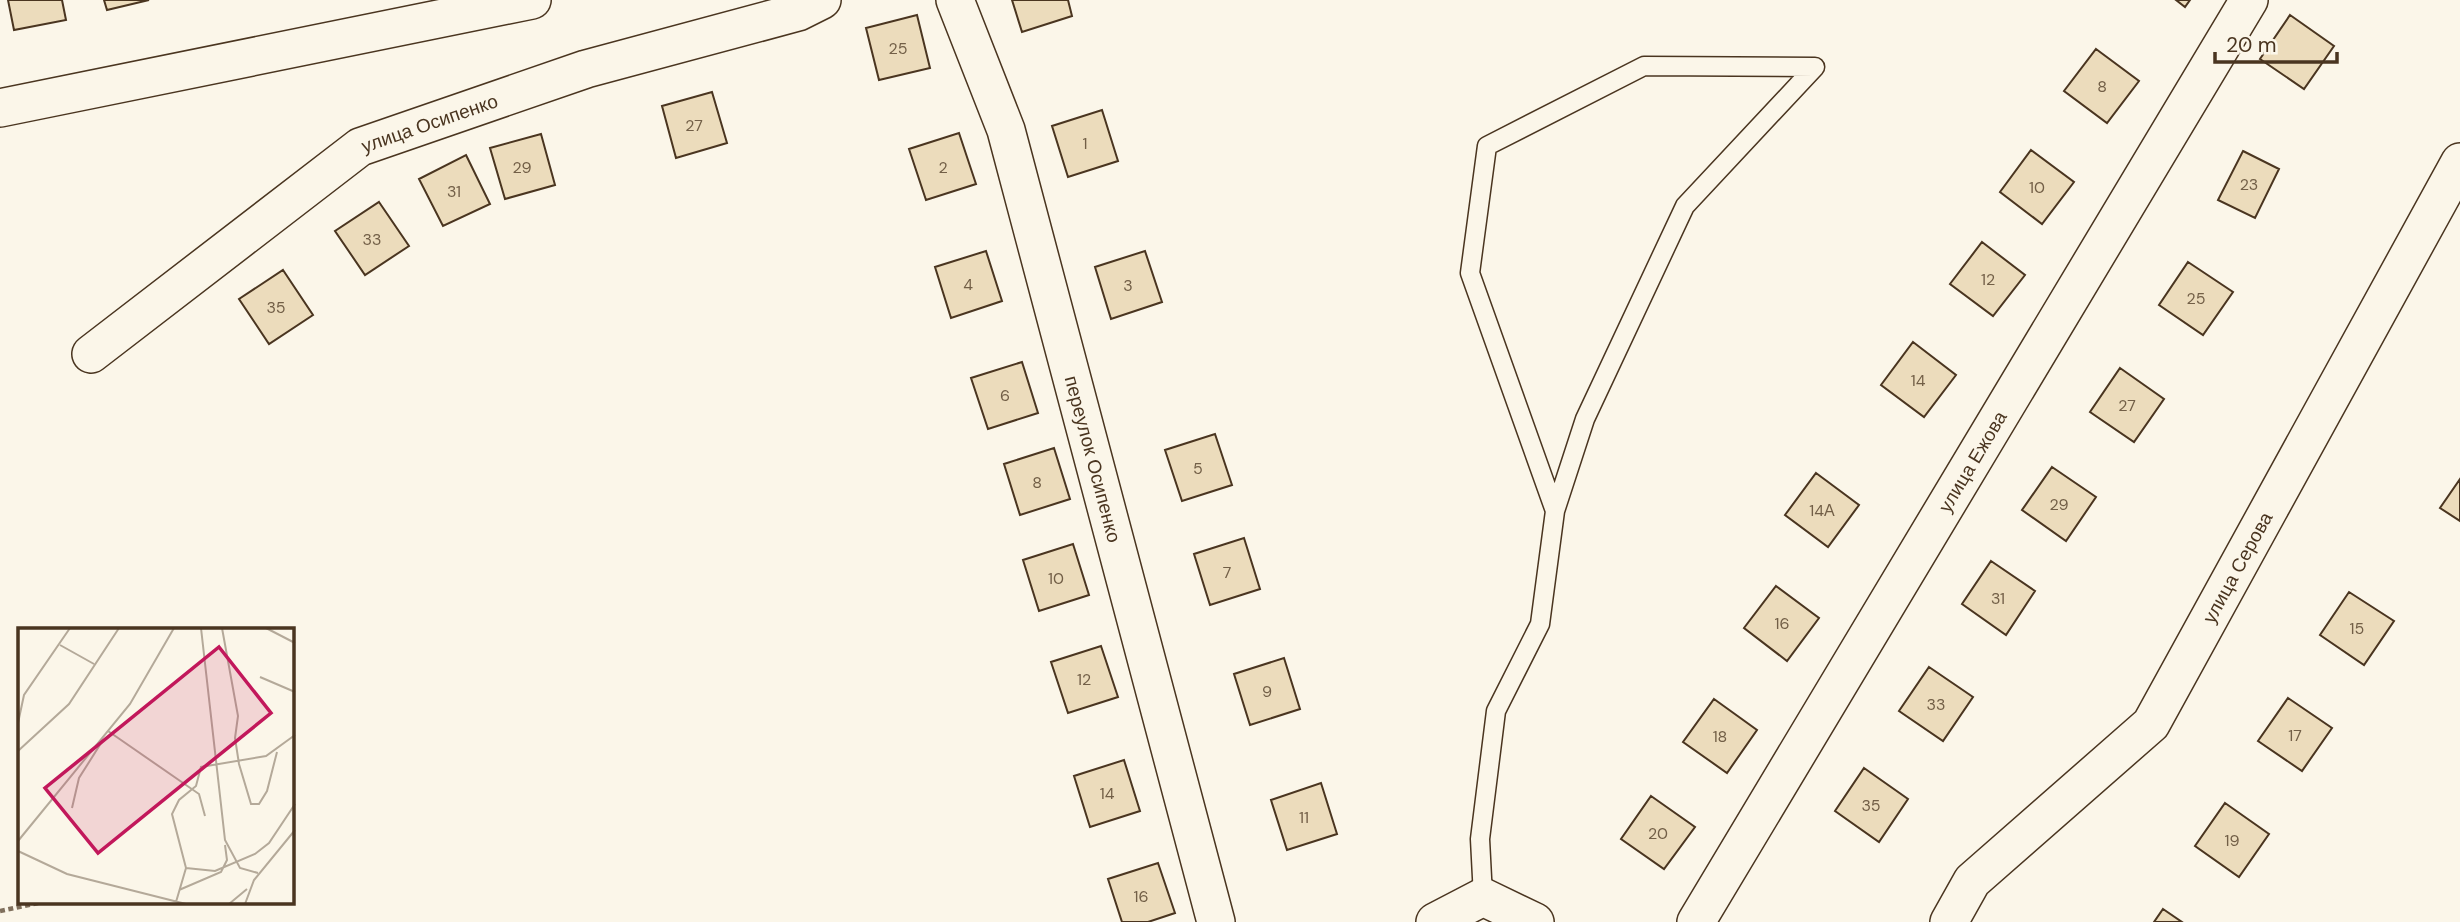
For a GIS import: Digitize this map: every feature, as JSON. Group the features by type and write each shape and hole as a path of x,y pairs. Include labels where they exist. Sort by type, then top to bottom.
{"street":[{"path":"0,108 532,0"},
{"name":"улица Осипенко","path":"91,354 360,147 586,69 798,12 822,0"},
{"name":"переулок Осипенко","path":"955,0 1006,130 1216,922"},
{"name":"улица Ежова","path":"1696,922 2249,0"},
{"name":"улица Серова","path":"1948,922 1972,881 2151,724 2460,162"},
{"path":"1435,922 1483,897 1535,922"}],"lane":[{"path":"1483,897 1480,839 1496,710 1540,624 1555,511 1585,419 1685,206 1815,67 1644,66 1487,146 1470,273 1555,511"}],"path":[{"path":"0,911 33,904"}],"building":[{"path":"8,0 62,0 66,20 14,30"},
{"path":"104,0 149,0 107,10"},
{"path":"1012,0 1068,0 1072,16 1022,32"},
{"path":"2176,0 2190,0 2185,7"},
{"path":"917,15 930,68 879,80 866,28"},
{"path":"2290,15 2334,46 2304,89 2260,59"},
{"path":"2096,49 2139,81 2107,123 2064,91"},
{"path":"712,92 727,143 676,158 662,106"},
{"path":"1102,110 1118,161 1068,177 1052,126"},
{"path":"959,133 976,184 926,200 909,149"},
{"path":"541,134 555,185 505,199 490,148"},
{"path":"2031,150 2074,182 2042,224 2000,192"},
{"path":"2243,151 2279,169 2255,218 2218,200"},
{"path":"466,155 490,204 443,226 419,179"},
{"path":"379,202 409,246 365,275 335,231"},
{"path":"1982,242 2025,275 1993,316 1950,284"},
{"path":"986,251 1002,301 951,318 935,267"},
{"path":"1145,251 1162,302 1111,319 1095,267"},
{"path":"2188,262 2233,292 2203,335 2159,305"},
{"path":"283,270 313,315 269,344 239,299"},
{"path":"1913,342 1956,375 1924,417 1881,385"},
{"path":"1022,362 1038,413 988,429 971,378"},
{"path":"2120,368 2164,399 2134,442 2090,412"},
{"path":"1215,434 1232,485 1182,501 1165,450"},
{"path":"1054,448 1070,499 1020,515 1004,464"},
{"path":"2052,467 2096,497 2066,541 2022,510"},
{"path":"1816,473 1859,505 1828,547 1785,515"},
{"path":"2460,479 2460,521 2440,508"},
{"path":"1244,538 1260,589 1210,605 1194,554"},
{"path":"1073,544 1089,595 1039,611 1023,560"},
{"path":"1991,561 2035,591 2006,635 1962,604"},
{"path":"1776,586 1819,618 1787,661 1744,628"},
{"path":"2349,592 2394,621 2364,665 2320,635"},
{"path":"1101,646 1118,697 1068,713 1051,662"},
{"path":"1284,658 1300,709 1250,725 1234,674"},
{"path":"1929,667 1973,697 1943,741 1899,711"},
{"path":"2288,698 2332,728 2302,771 2258,741"},
{"path":"1714,699 1757,730 1727,773 1683,742"},
{"path":"1124,760 1140,811 1090,827 1074,776"},
{"path":"1864,768 1908,799 1879,842 1835,811"},
{"path":"1321,783 1337,834 1287,850 1271,800"},
{"path":"1651,796 1695,827 1664,869 1621,839"},
{"path":"2225,803 2269,834 2239,877 2195,846"},
{"path":"1158,863 1175,913 1148,922 1122,922 1108,879"},
{"path":"2163,909 2182,922 2154,922"}]}
